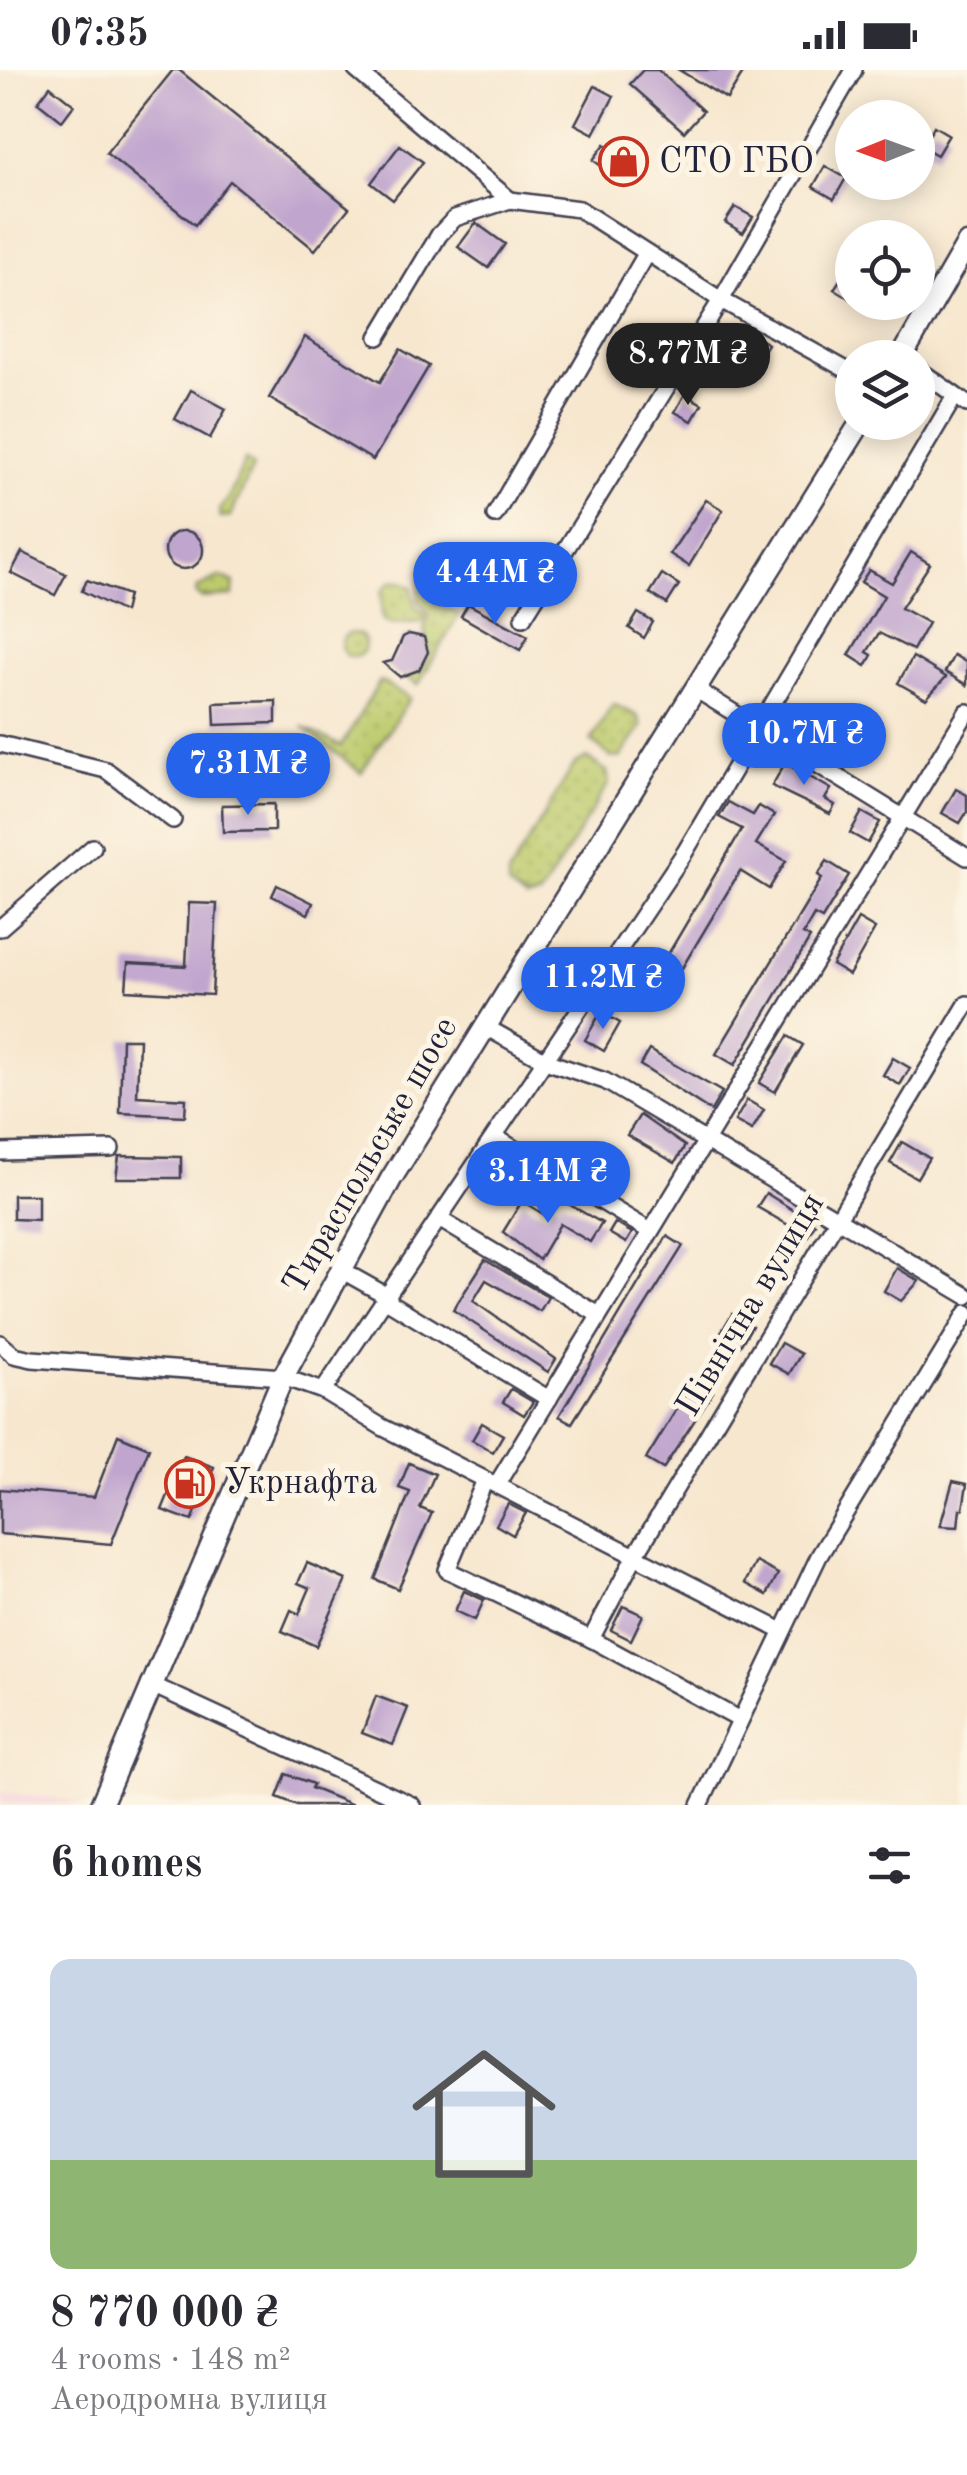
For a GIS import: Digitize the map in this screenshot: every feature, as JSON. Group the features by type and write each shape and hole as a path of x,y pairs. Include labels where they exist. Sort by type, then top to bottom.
{"main road":[{"path":"911,340 967,244"},
{"name":"Тираспольське шосе","path":"101,1805 283,1376 341,1270 484,1026 697,690 849,440"}],"street":[{"path":"356,70 510,200"},
{"path":"523,618 721,300 854,70"},
{"path":"378,337 439,235 454,218 510,200 579,209 721,300 835,364"},
{"path":"495,515 640,250"},
{"path":"323,1391 686,852 961,400 935,381"},
{"path":"697,690 967,858"},
{"path":"740,1720 591,1639 447,1570 491,1482 549,1399 967,712"},
{"path":"0,744 106,770 173,820"},
{"path":"0,928 93,847"},
{"name":"Північна вулиця","path":"591,1639 635,1556 967,1004"},
{"path":"484,1026 548,1062 606,1081 967,1296"},
{"path":"495,1138 650,1232"},
{"path":"0,1152 111,1149"},
{"path":"439,1219 600,1316"},
{"path":"341,1270 549,1399"},
{"path":"700,1805 780,1630 819,1556 967,1313"},
{"path":"0,1343 14,1354 32,1359 283,1376 323,1391 780,1630"},
{"path":"150,1684 412,1805"}],"shaded area":[{"path":"0,1791 92,1803 0,1805"}],"green space":[{"path":"245,460 253,467 230,517 220,518 219,510 229,498"},
{"path":"421,571 434,580 426,596 459,615 418,685 407,678 421,671 430,652 424,630 429,615 418,600"},
{"path":"221,577 234,583 233,596 201,598 196,593 197,588"},
{"path":"400,581 412,587 415,606 425,615 423,622 391,624 382,619 381,593 390,582"},
{"path":"353,633 365,645 353,657 341,645"},
{"path":"380,681 410,698 361,773 302,726 341,746"},
{"path":"613,704 638,716 642,726 620,758 611,757 591,741"},
{"path":"587,758 607,771 609,783 540,896 526,900 508,886 508,875 575,763"}],"building":[{"path":"173,70 179,70 349,208 315,250 230,181 195,225 106,153"},
{"path":"643,70 658,70 703,111 684,132 630,84"},
{"path":"679,70 745,70 727,99"},
{"path":"50,86 74,105 62,121 38,102"},
{"path":"595,86 614,96 594,134 575,124"},
{"path":"935,127 949,135 935,154"},
{"path":"605,144 624,158 612,174 593,160"},
{"path":"400,145 423,162 393,200 371,183"},
{"path":"825,166 835,172 834,199 813,187"},
{"path":"735,207 753,217 743,233 725,222"},
{"path":"476,223 505,244 488,268 458,247"},
{"path":"749,333 768,344 756,363 738,352"},
{"path":"305,337 380,382 400,349 429,366 373,460 269,398"},
{"path":"191,390 226,409 210,438 175,419"},
{"path":"685,394 702,404 692,421 675,412"},
{"path":"706,500 723,510 689,566 670,554"},
{"path":"184,531 198,536 203,550 198,564 184,569 170,564 165,550 170,536"},
{"path":"22,552 66,574 55,595 11,573"},
{"path":"911,552 930,564 901,608 928,623 913,650 879,633 867,652 872,655 866,666 849,655 884,596 861,582 869,570 892,583"},
{"path":"662,574 679,585 667,604 650,593"},
{"path":"87,580 128,595 124,612 82,591"},
{"path":"468,604 528,636 520,650 461,616"},
{"path":"638,613 653,622 644,638 629,628"},
{"path":"403,637 424,637 428,652 419,670 400,677 383,663 392,661"},
{"path":"954,655 967,663 967,685 945,672"},
{"path":"913,657 946,677 926,699 898,683"},
{"path":"276,701 276,723 215,725 214,703"},
{"path":"818,708 833,716 822,736 807,727"},
{"path":"785,763 831,789 825,799 835,805 830,814 772,786"},
{"path":"956,789 967,795 967,812 960,823 942,813"},
{"path":"728,802 753,815 759,806 774,815 756,844 786,861 769,889 740,871 670,988 654,978 742,829 719,817"},
{"path":"274,804 274,831 223,832 222,805"},
{"path":"862,812 880,822 868,843 850,833"},
{"path":"827,861 849,875 822,919 814,915 803,934 810,938 735,1065 716,1054 822,878 818,875"},
{"path":"277,885 313,903 308,914 272,896"},
{"path":"189,903 217,904 212,995 126,990 128,963 186,966"},
{"path":"858,919 875,929 849,975 832,965"},
{"path":"601,1012 620,1023 604,1051 585,1040"},
{"path":"788,1036 803,1045 775,1092 759,1083"},
{"path":"122,1039 139,1039 137,1096 186,1099 185,1116 120,1113"},
{"path":"649,1050 722,1092 711,1111 640,1065"},
{"path":"893,1058 910,1068 900,1085 883,1075"},
{"path":"747,1100 764,1110 752,1130 735,1121"},
{"path":"640,1115 685,1146 675,1163 627,1135"},
{"path":"902,1142 929,1158 917,1178 890,1163"},
{"path":"119,1156 181,1157 181,1178 116,1178"},
{"path":"766,1193 815,1224 803,1244 786,1234 790,1226 757,1207"},
{"path":"13,1195 38,1195 38,1220 13,1219"},
{"path":"561,1200 602,1223 590,1242 560,1224 539,1260 503,1232 522,1201 545,1215"},
{"path":"615,1223 632,1233 626,1243 609,1233"},
{"path":"667,1236 683,1246 572,1423 559,1416"},
{"path":"485,1260 548,1297 540,1311 486,1280 473,1301 556,1359 548,1372 453,1310"},
{"path":"897,1268 919,1281 901,1301 884,1291"},
{"path":"732,1314 752,1326 740,1346 720,1334"},
{"path":"781,1343 801,1354 789,1374 769,1363"},
{"path":"694,1381 713,1392 663,1469 646,1459"},
{"path":"511,1389 533,1402 524,1415 503,1402"},
{"path":"482,1423 503,1435 493,1452 472,1440"},
{"path":"118,1435 149,1448 111,1544 0,1534 0,1489 94,1497"},
{"path":"184,1456 214,1467 192,1521 162,1510"},
{"path":"409,1463 435,1474 420,1508 432,1513 398,1589 375,1579 410,1492 399,1488"},
{"path":"953,1481 967,1484 958,1527 940,1526"},
{"path":"508,1504 526,1513 513,1535 496,1525"},
{"path":"756,1562 778,1574 767,1595 745,1583"},
{"path":"307,1563 346,1580 316,1646 282,1631 291,1610 299,1614 310,1588 298,1583"},
{"path":"464,1591 484,1600 475,1620 455,1611"},
{"path":"623,1606 643,1615 631,1640 611,1630"},
{"path":"376,1696 408,1708 393,1745 362,1733"},
{"path":"286,1774 353,1805 297,1805 277,1797"}],"place":[{"name":"СТО ГБО","path":"624,162"},
{"name":"Укрнафта","path":"189,1483"}]}
